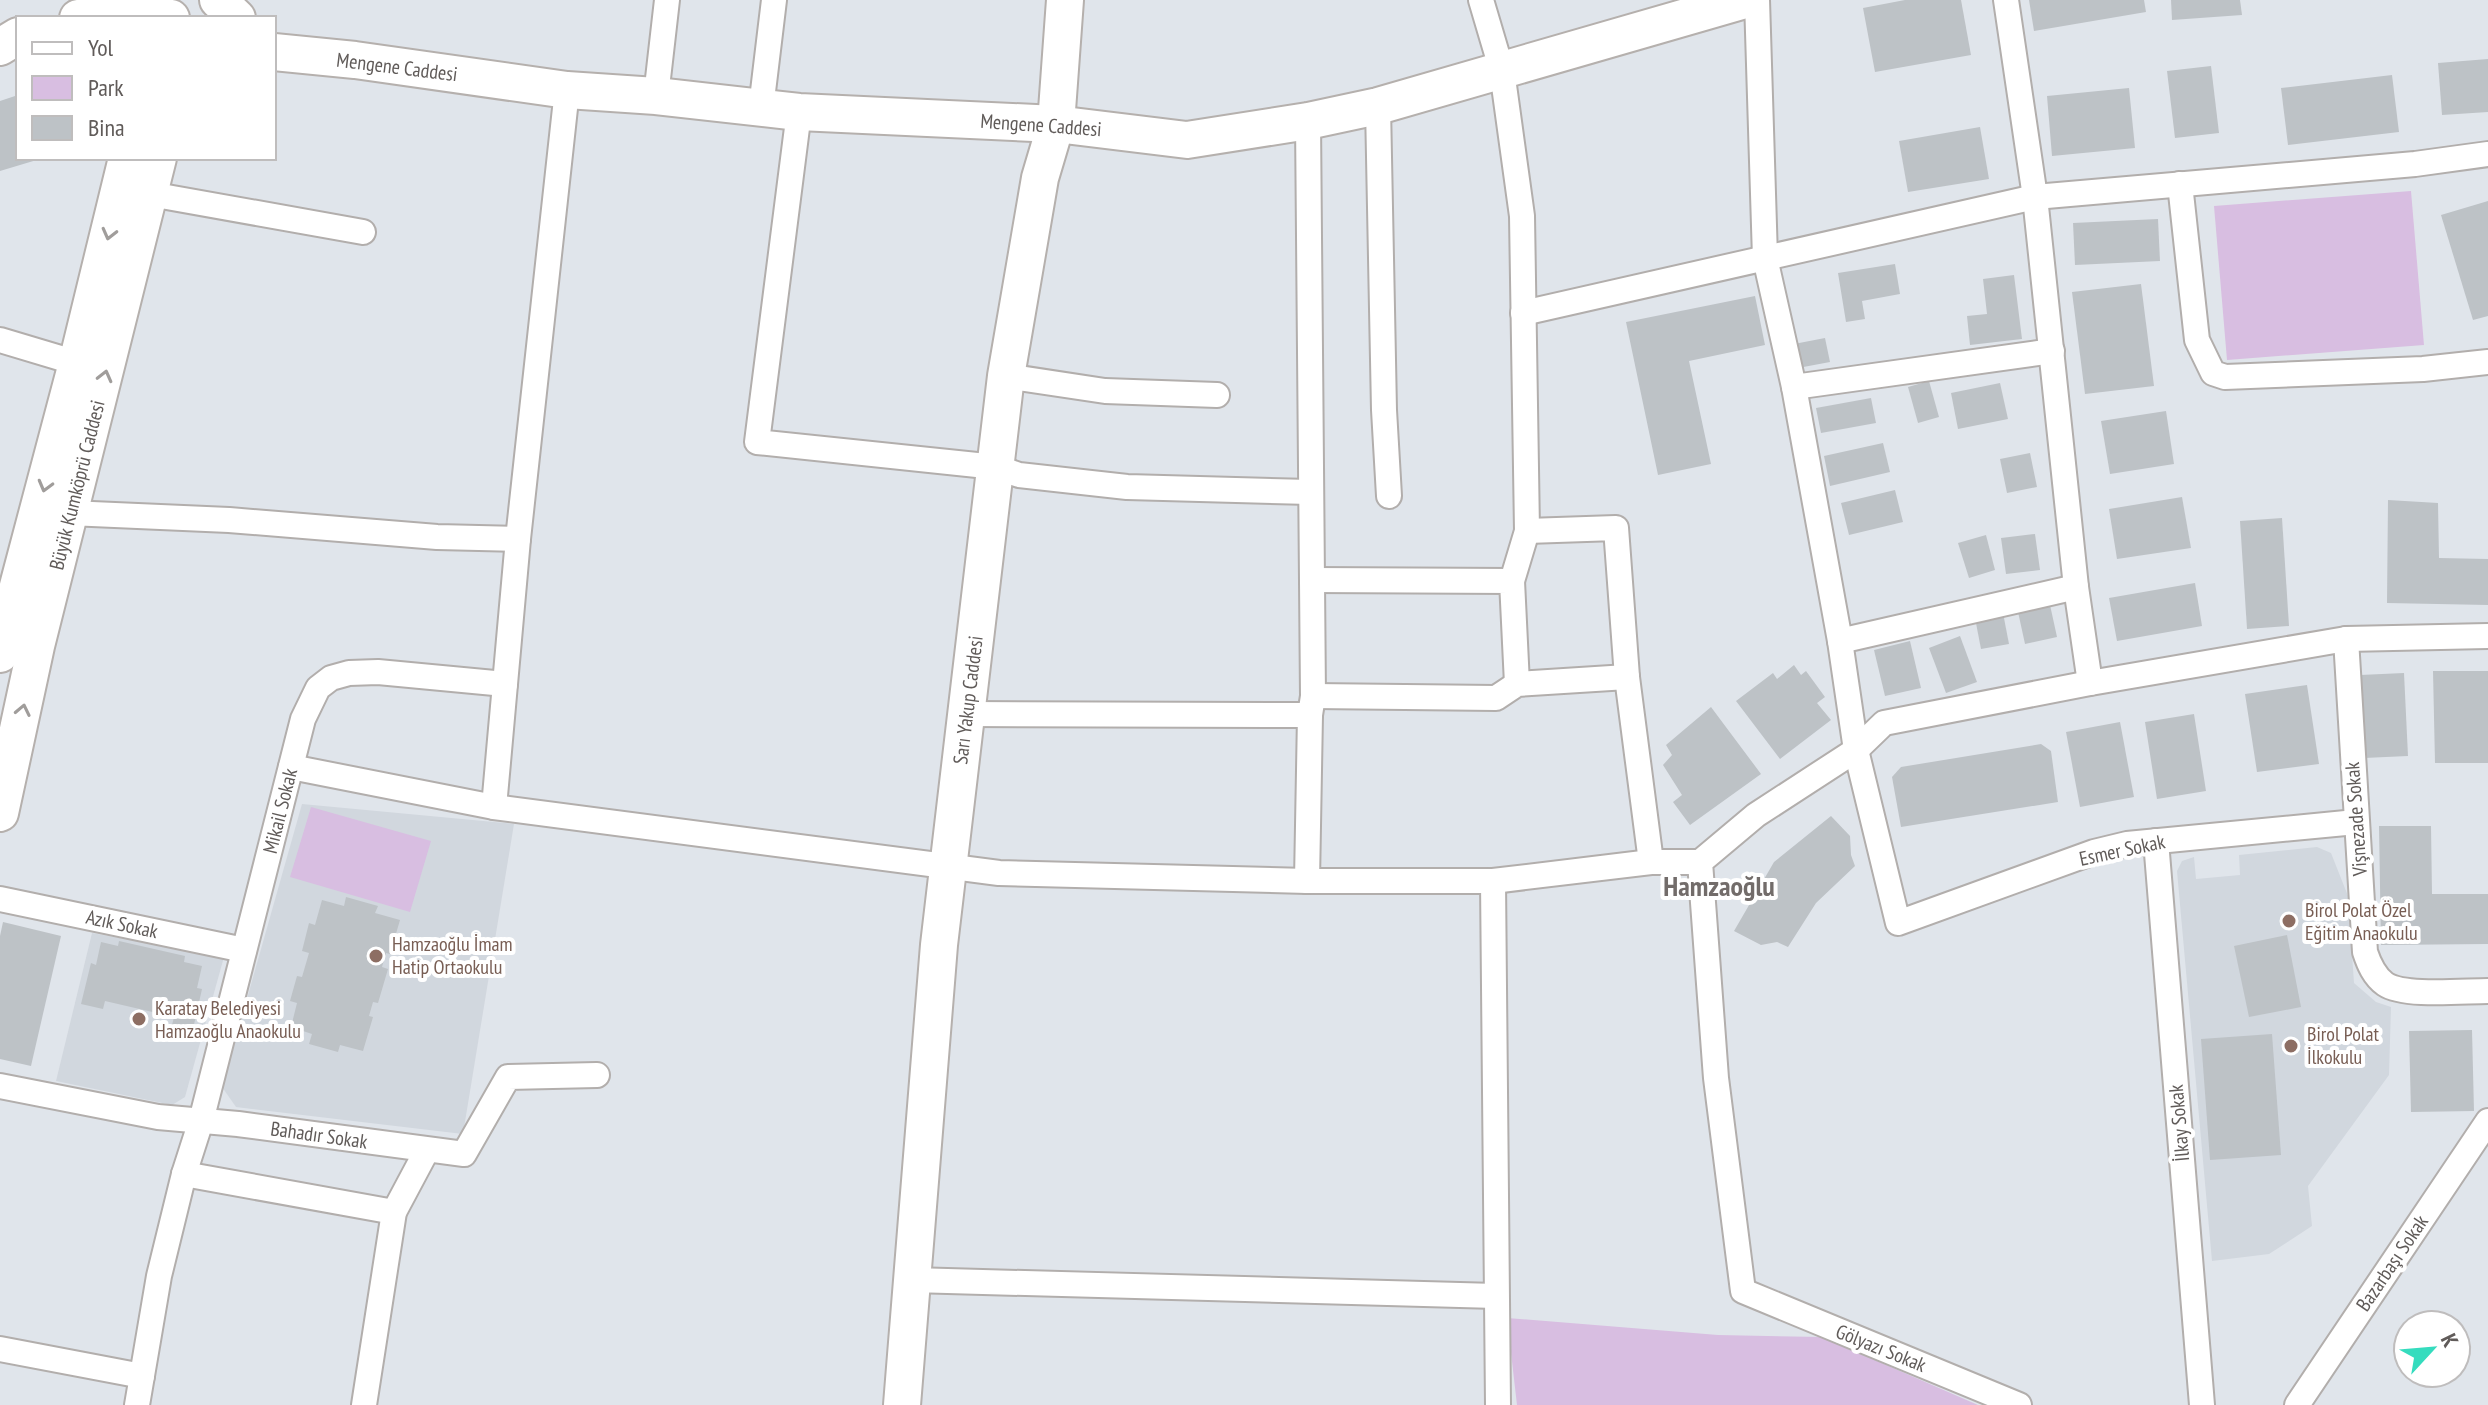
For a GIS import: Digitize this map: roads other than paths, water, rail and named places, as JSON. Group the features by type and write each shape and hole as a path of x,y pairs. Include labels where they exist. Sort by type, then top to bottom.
{"street":[{"path":"52,16 75,0"},
{"path":"93,16 166,14 191,0"},
{"path":"218,0 235,16"},
{"path":"656,96 667,0"},
{"path":"761,108 774,0"},
{"name":"Sarı Yakup Caddesi","path":"902,1405 939,945 1006,376 1040,178 1056,124 1065,0"},
{"path":"1481,0 1502,71 1522,216 1527,531 1512,581 1517,684"},
{"name":"Mengene Caddesi","path":"323,57 567,90 656,96 799,112 1056,124 1187,140 1308,121 1378,106 1745,0"},
{"path":"1757,0 1765,258 1794,387 1840,641 1856,750"},
{"path":"2006,0 2035,197 2076,587 2090,683"},
{"path":"276,40 323,57"},
{"path":"276,52 323,57"},
{"path":"276,64 323,57"},
{"path":"494,807 518,539 567,90"},
{"path":"1378,106 1384,410 1389,496"},
{"path":"799,112 757,442 996,467 1019,475 1127,487 1310,492"},
{"path":"1307,881 1312,705 1308,121"},
{"path":"1523,313 2035,197 2415,164 2488,154"},
{"name":"Büyük Kumköprü Caddesi","path":"0,654 127,160"},
{"name":"Büyük Kumköprü Caddesi","path":"0,813 36,646 158,160"},
{"path":"2180,184 2197,340 2213,373 2225,377 2423,369 2488,362"},
{"path":"150,194 363,232"},
{"path":"0,340 77,363"},
{"path":"1794,387 2052,351"},
{"path":"1006,376 1105,391 1217,395"},
{"path":"69,513 229,520 437,537 518,539"},
{"path":"1527,531 1616,528 1627,677 1651,862"},
{"path":"1312,580 1512,581"},
{"path":"1840,641 2076,587"},
{"path":"291,767 494,807 999,873 1307,881 1493,881 1651,862 1700,862 1756,815 1856,750 1884,723 2090,683 2346,639 2488,636"},
{"name":"Vişnezade Sokak","path":"2346,639 2365,952 2372,970 2385,984 2403,992 2488,991"},
{"name":"Mikail Sokak","path":"137,1405 159,1276 184,1174 201,1121 303,719 318,688 331,678 349,673 378,672 505,684"},
{"path":"967,714 1496,698 1517,684 1627,677"},
{"name":"Esmer Sokak","path":"1856,750 1898,923 2094,852 2156,841 2356,822"},
{"name":"İlkay Sokak","path":"2156,841 2202,1405"},
{"name":"Gölyazı Sokak","path":"1700,862 1716,1078 1743,1291 2019,1405"},
{"path":"1493,881 1498,1405"},
{"name":"Azık Sokak","path":"0,899 244,950"},
{"name":"Bahadır Sokak","path":"0,1086 158,1117 238,1124 464,1154 508,1077 597,1075"},
{"name":"Bazarbaşı Sokak","path":"2297,1405 2488,1121"},
{"path":"364,1405 394,1212 427,1150"},
{"path":"184,1174 394,1212"},
{"path":"912,1280 1496,1296"},
{"path":"0,1349 142,1376"}],"place":[{"name":"Birol Polat Özel Eğitim Anaokulu","path":"2289,921"},
{"name":"Hamzaoğlu İmam Hatip Ortaokulu","path":"376,956"},
{"name":"Karatay Belediyesi Hamzaoğlu Anaokulu","path":"139,1019"},
{"name":"Birol Polat İlkokulu","path":"2291,1046"}],"district":[{"name":"Hamzaoğlu","path":"1719,885"}]}
